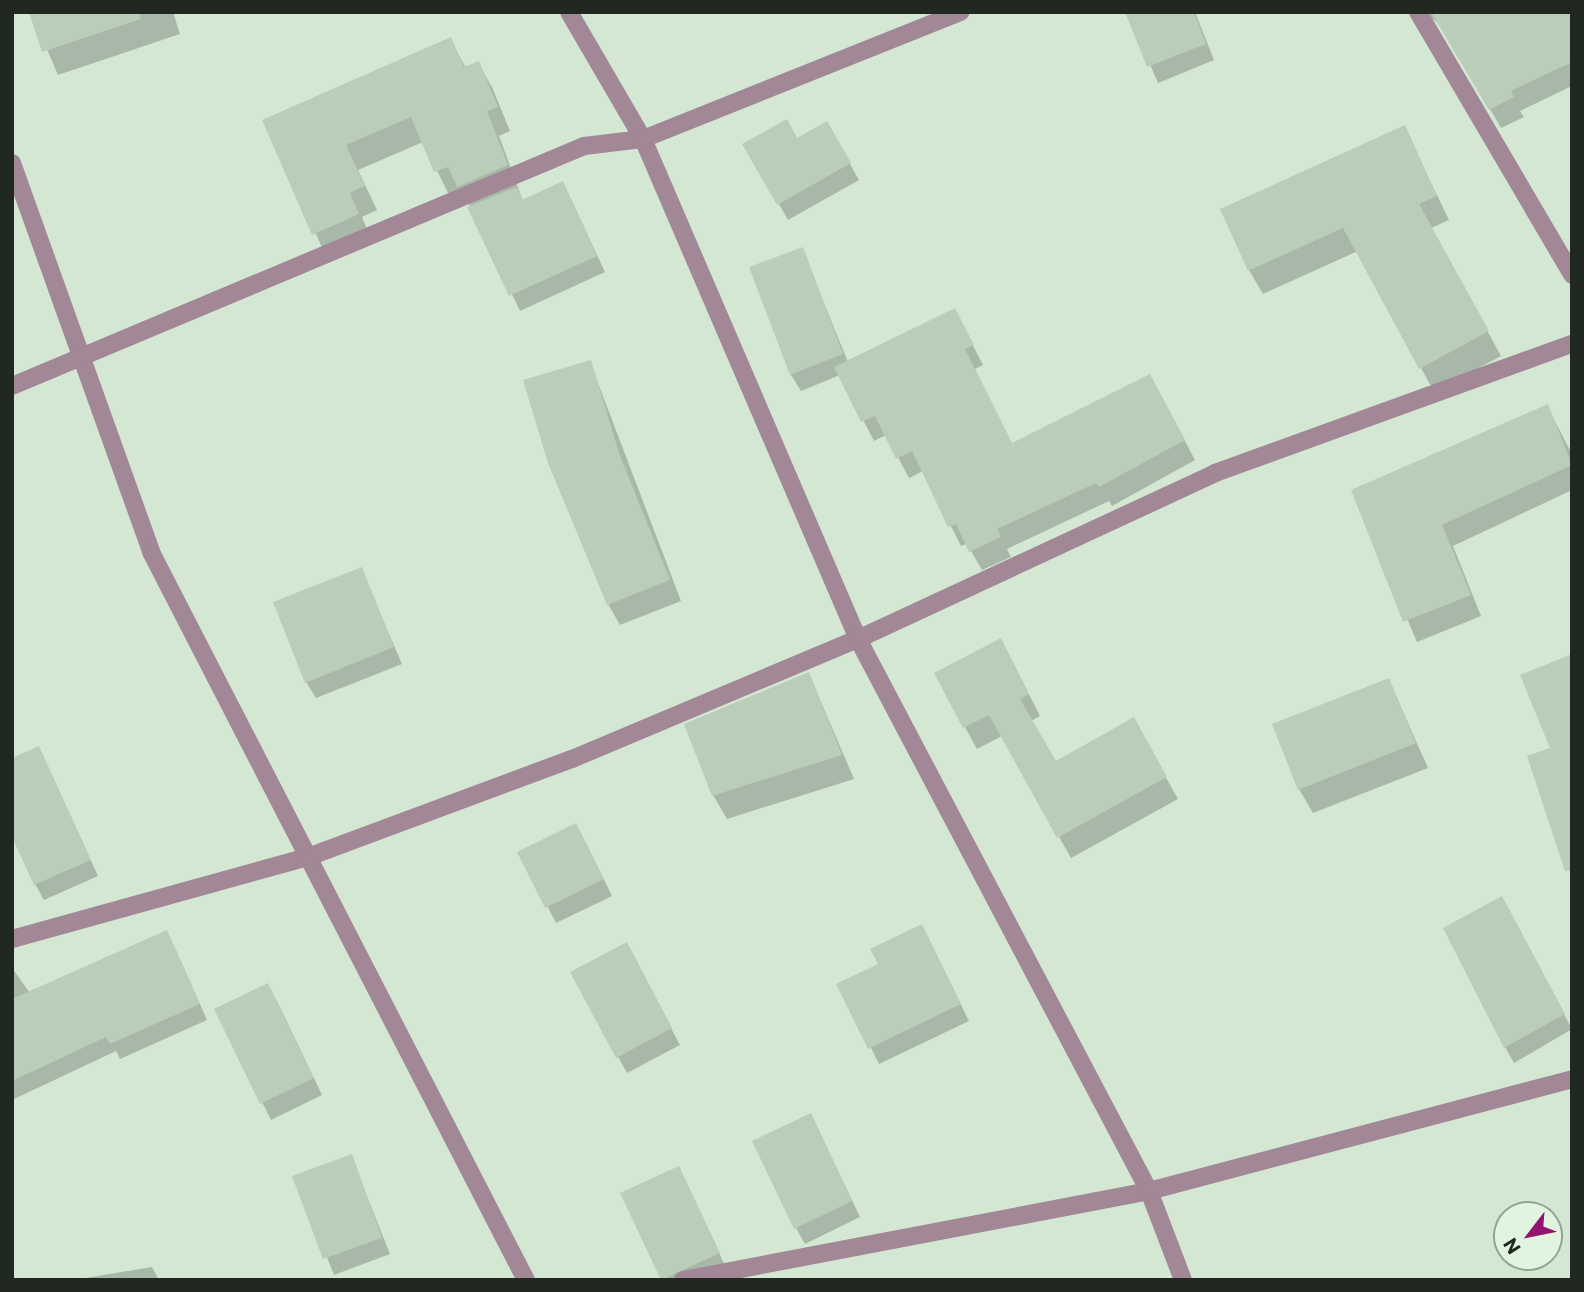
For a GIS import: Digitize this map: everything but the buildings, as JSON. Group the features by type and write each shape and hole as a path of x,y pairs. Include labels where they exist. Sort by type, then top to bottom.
{"street":[{"path":"569,12 643,139 858,639 1149,1191 1183,1280"},
{"path":"12,386 584,146 643,139 961,12"},
{"path":"1418,12 1572,275"},
{"path":"12,163 151,552 526,1280"},
{"path":"12,939 308,857 572,759 858,639 1215,473 1572,344"},
{"path":"683,1280 1149,1191 1572,1079"}]}
